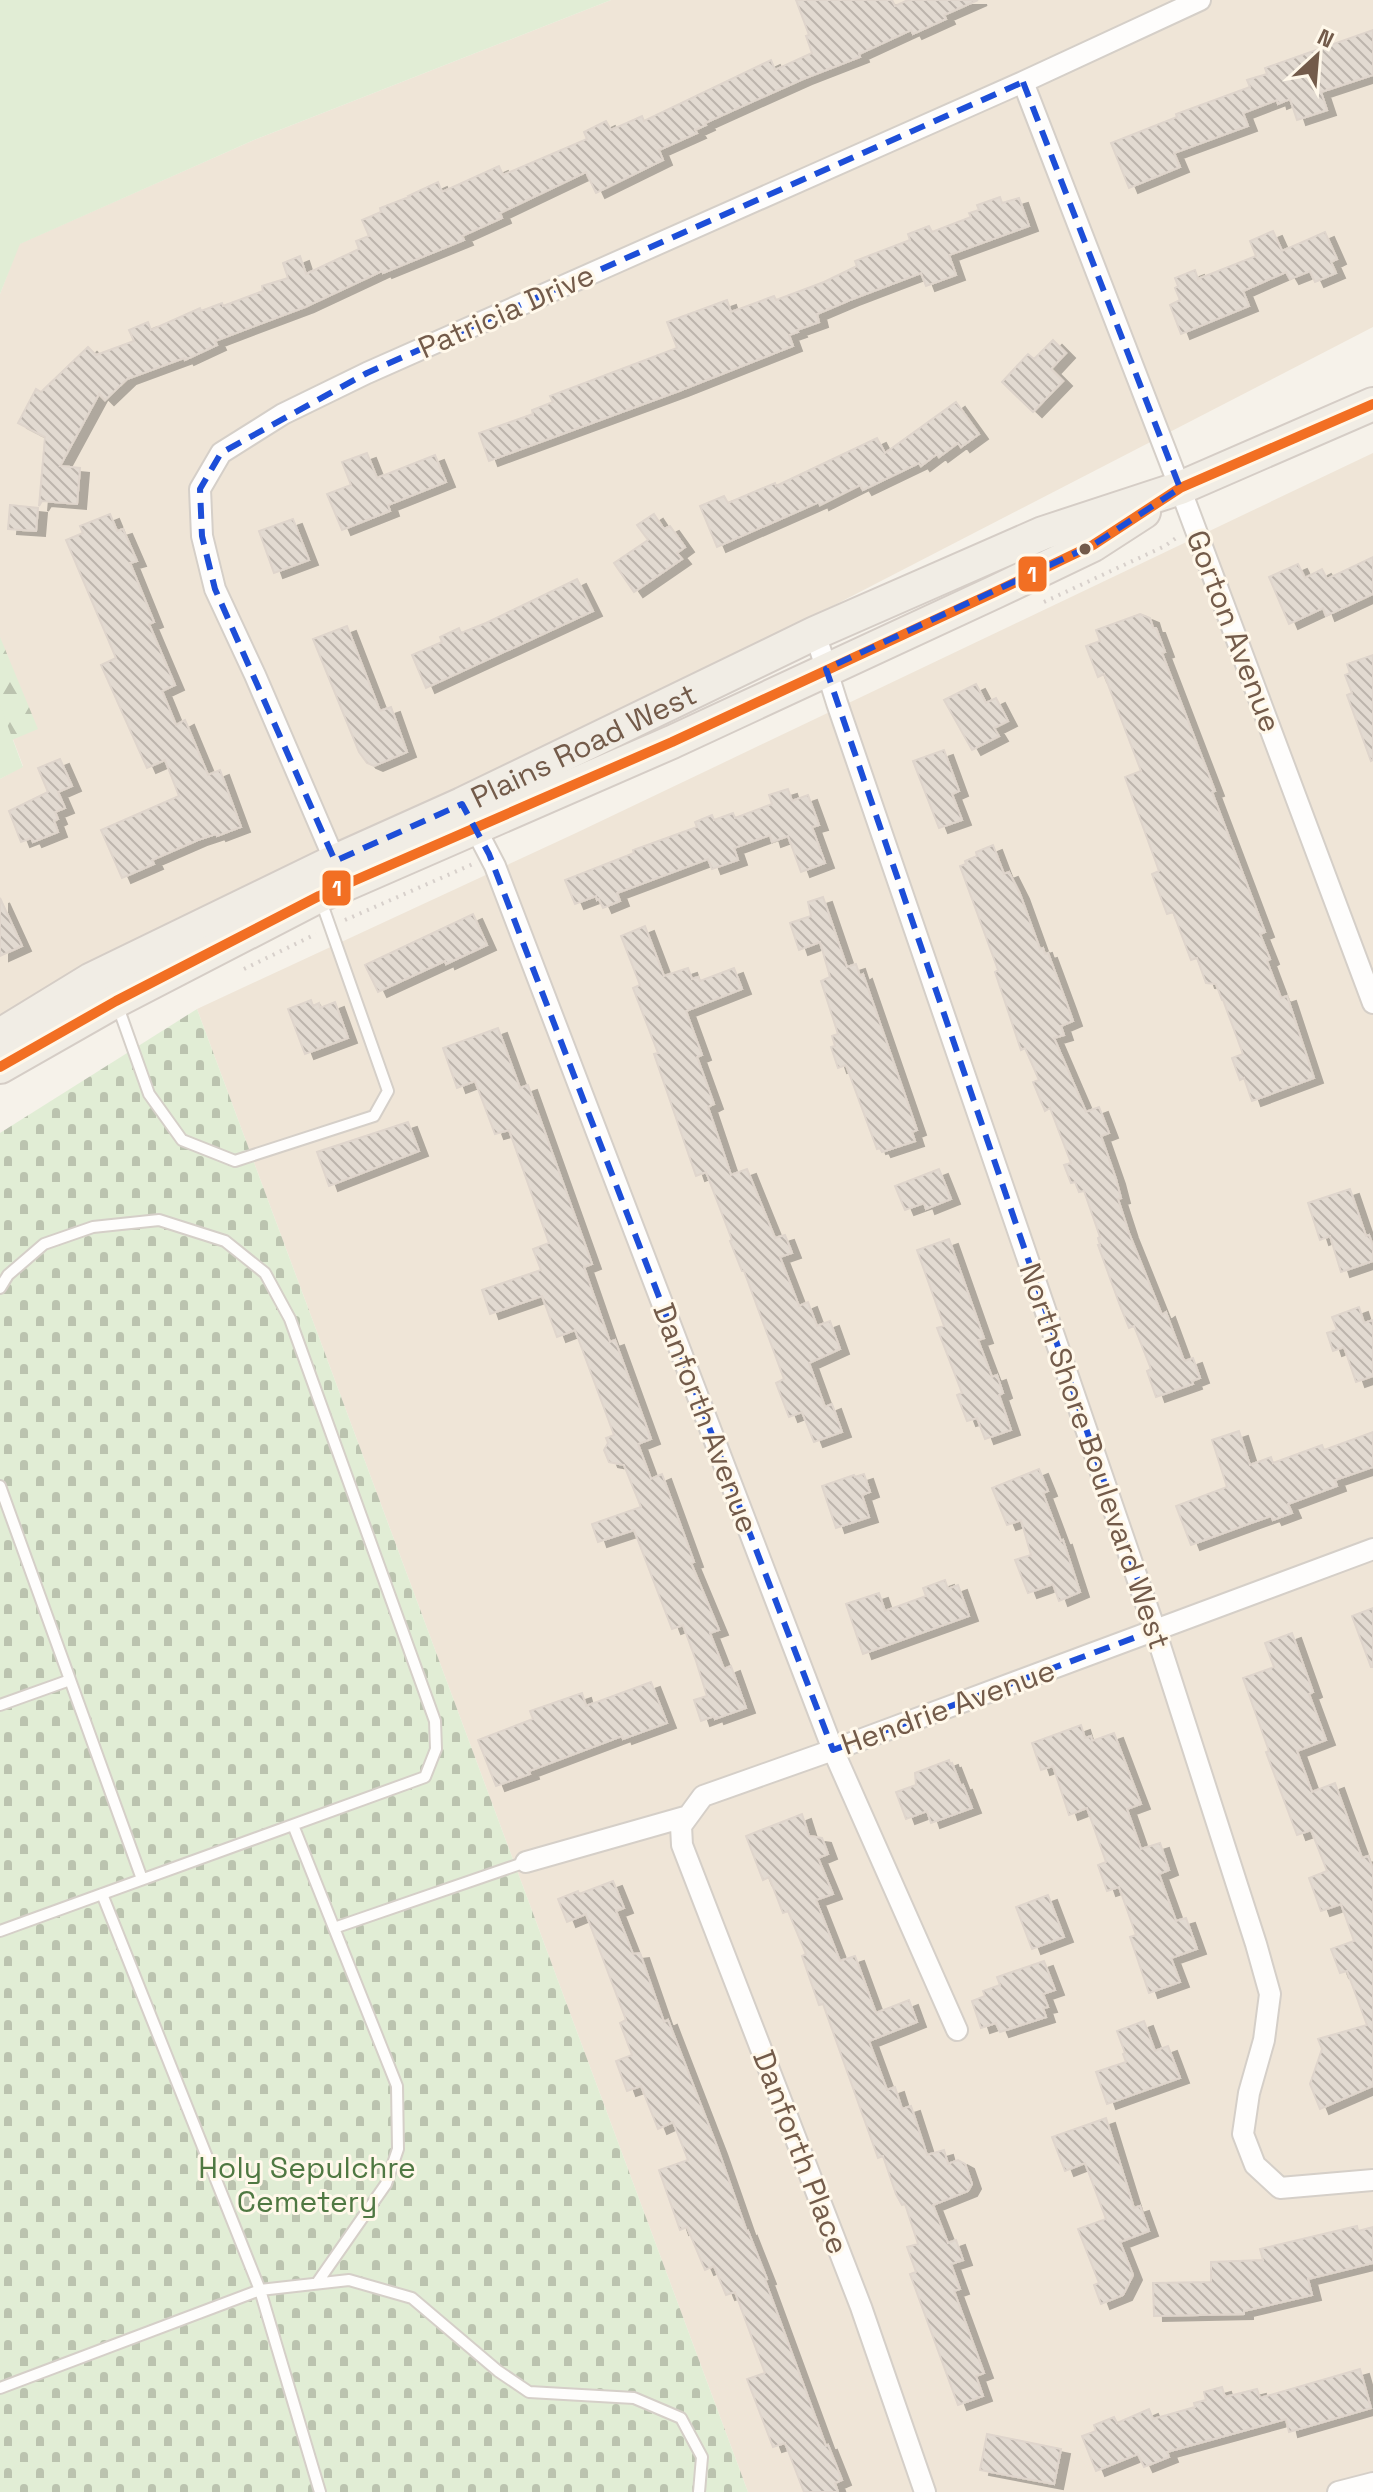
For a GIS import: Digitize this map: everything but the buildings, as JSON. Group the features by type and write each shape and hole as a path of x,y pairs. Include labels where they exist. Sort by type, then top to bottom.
{"main road":[{"name":"Plains Road West","path":"0,1035 90,980 335,861 475,829 815,633 1043,533 1180,488 1373,404"},
{"name":"Plains Road West","path":"0,1067 116,1001 319,896 672,742 1093,545 1180,488"}],"street":[{"name":"Patricia Drive","path":"335,861 215,589 202,536 200,489 221,453 283,414 367,373 1023,82 1200,0"},
{"name":"Gorton Avenue","path":"1023,82 1180,488 1373,1003"},
{"name":"North Shore Boulevard West","path":"815,633 1155,1630 1256,1944 1270,1994 1264,2040 1249,2093 1243,2134 1255,2165 1280,2188 1373,2180"},
{"name":"Danforth Avenue","path":"475,829 833,1750 957,2030"},
{"name":"Hendrie Avenue","path":"526,1862 688,1816 703,1796 1373,1549"},
{"name":"Danforth Place","path":"688,1816 681,1826 682,1845 861,2307 925,2492"},
{"path":"1338,2492 1373,2483"}],"lane":[{"path":"116,1001 149,1094 182,1140 235,1161 374,1116 388,1091 319,896"},
{"path":"0,1288 8,1275 44,1244 93,1227 159,1220 225,1241 265,1273 290,1319 435,1721 436,1735 436,1749 425,1777 0,1931"},
{"path":"0,1486 142,1879"},
{"path":"1,1703 70,1680"},
{"path":"293,1825 397,2086 398,2149 386,2184 317,2283"},
{"path":"334,1928 526,1862"},
{"path":"102,1894 260,2290 320,2492"},
{"path":"0,2388 260,2290 349,2280 412,2298 498,2371 529,2392 634,2398 681,2418 702,2457 699,2492"}],"path":[{"path":"1036,606 1165,546 1193,524"},
{"path":"237,972 479,861 475,829"}],"highlighted area":[{"path":"1023,82 1180,488 1093,545 826,669 1155,1630 833,1750 489,854 462,804 335,861 215,589 202,536 200,489 221,453 367,373"}],"shaded area":[{"path":"611,0 1373,0 1373,327 0,1036 0,779 23,766 0,705 0,294 19,244 254,140"},
{"path":"1373,453 1373,2492 748,2492 197,1009 576,833"}],"green space":[{"path":"0,0 611,0 254,140 20,244 0,294"},
{"path":"0,637 38,729 0,745"},
{"path":"0,705 23,767 0,779"},
{"name":"Holy Sepulchre Cemetery","path":"197,1009 748,2492 0,2492 0,1133"}],"transit line":[{"name":"1","path":"0,1067 116,1001 319,896 672,742 995,592 1093,545 1180,488 1373,404"}]}
